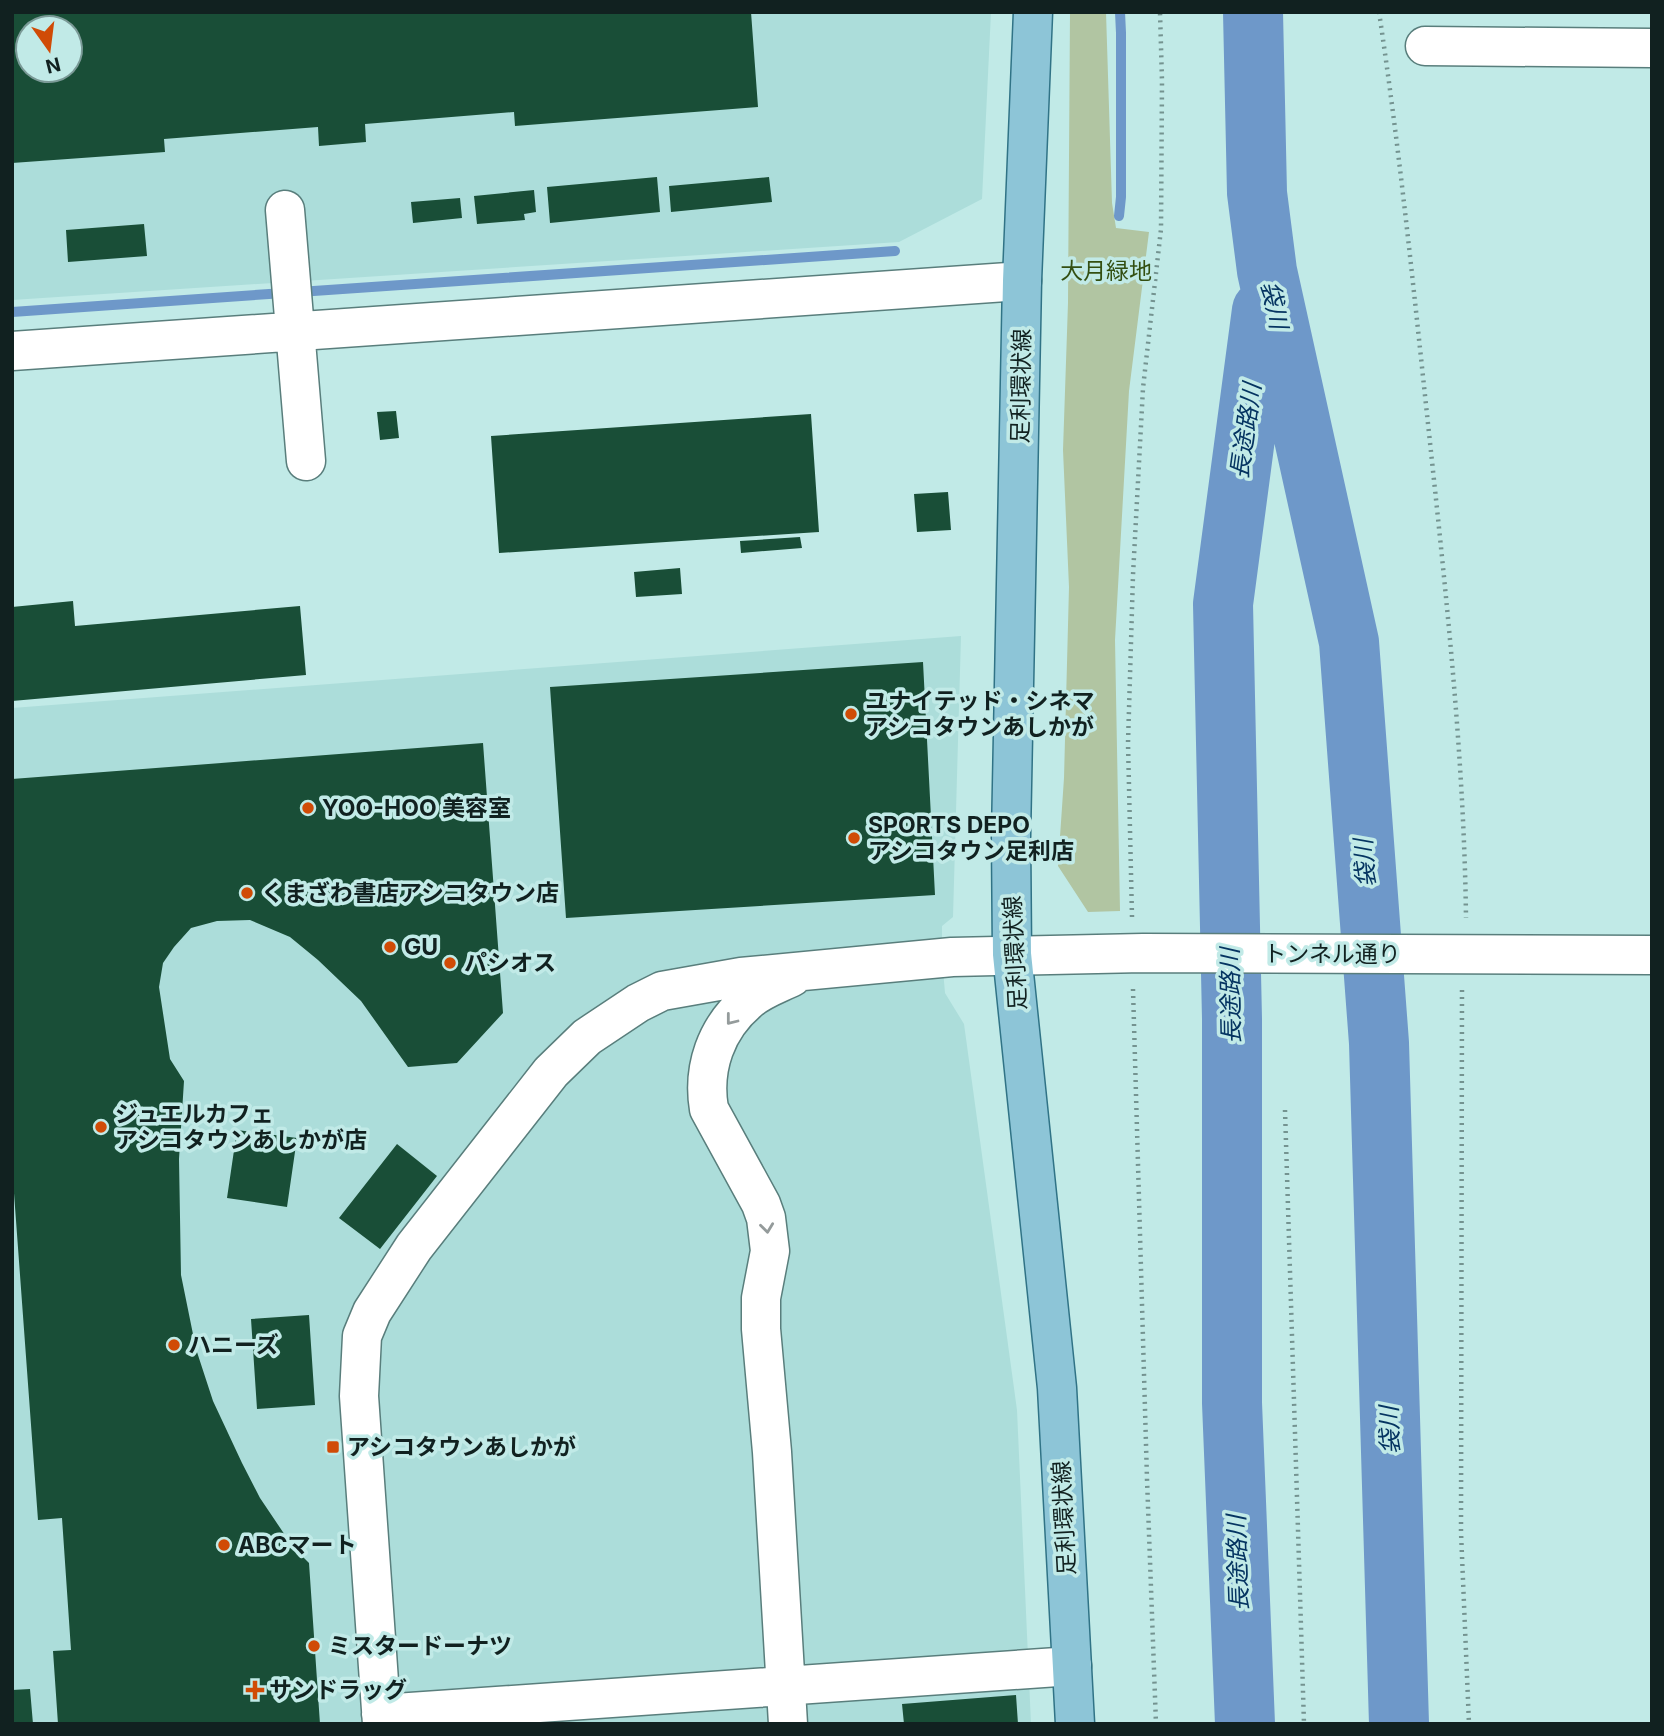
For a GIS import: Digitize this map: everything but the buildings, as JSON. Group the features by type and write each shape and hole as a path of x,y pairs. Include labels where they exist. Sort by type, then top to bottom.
{"main road":[{"name":"足利環状線","path":"1033,12 1022,281 1012,954 1057,1388 1075,1724"}],"street":[{"path":"1424,46 1652,48"},
{"path":"285,210 306,461"},
{"path":"12,351 1022,281"},
{"name":"トンネル通り","path":"381,1719 359,1396 362,1336 372,1312 414,1247 551,1072 587,1037 638,1003 663,991 741,977 1012,954 1136,954 1452,970 1652,955"},
{"path":"788,1724 772,1452 761,1329 761,1298 769,1251 766,1218 761,1204 709,1110 706,1092 712,1053 729,1020 750,999 806,970"},
{"path":"381,1719 1072,1666"}],"path":[{"path":"1156,1724 1146,1466 1136,954 1128,743 1143,388 1161,229 1160,12"},
{"path":"1379,12 1412,277 1451,636 1466,866 1466,925"},
{"path":"1452,970 1461,1532 1469,1724"},
{"path":"1285,1110 1304,1724"}],"shaded area":[{"path":"12,12 991,12 982,199 899,242 12,300"},
{"name":"アシコタウンあしかが","path":"961,636 953,917 942,926 942,958 945,993 964,1024 1017,1410 1031,1724 12,1724 12,708"}],"green space":[{"name":"大月緑地","path":"1070,12 1106,12 1112,203 1116,228 1149,232 1129,391 1115,640 1120,911 1088,912 1058,866 1064,778 1069,587 1063,450 1068,303"}],"waterway":[{"path":"1119,216 1120,12"},
{"name":"袋川","path":"1253,12 1257,193 1267,271 1349,642 1379,1043 1399,1724"},
{"path":"299,292 895,251"},
{"path":"12,312 284,293"},
{"name":"長途路川","path":"1245,1724 1232,1403 1232,1019 1223,604 1262,310"}],"place":[{"name":"ユナイテッド・シネマ アシコタウンあしかが","path":"851,714"},
{"name":"YOO-HOO 美容室","path":"308,808"},
{"name":"SPORTS DEPO アシコタウン足利店","path":"854,838"},
{"name":"くまざわ書店アシコタウン店","path":"247,893"},
{"name":"GU","path":"390,947"},
{"name":"パシオス","path":"450,963"},
{"name":"ジュエルカフェ アシコタウンあしかが店","path":"101,1127"},
{"name":"ハニーズ","path":"174,1345"},
{"name":"アシコタウンあしかが","path":"333,1447"},
{"name":"ABCマート","path":"224,1545"},
{"name":"ミスタードーナツ","path":"314,1646"},
{"name":"サンドラッグ","path":"255,1690"}]}
